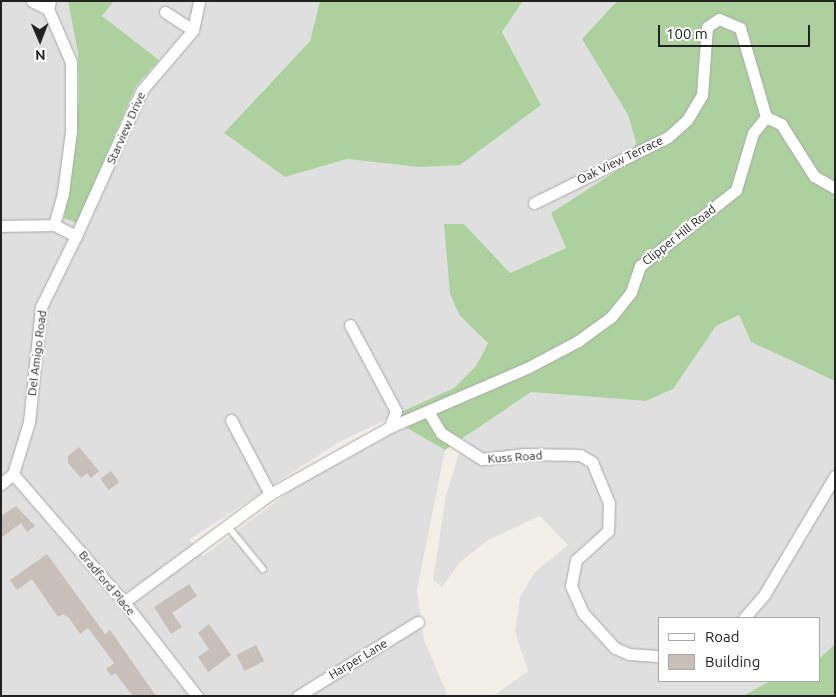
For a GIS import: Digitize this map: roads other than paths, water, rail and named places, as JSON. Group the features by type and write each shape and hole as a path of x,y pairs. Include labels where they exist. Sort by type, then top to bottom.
{"street":[{"path":"32,1 49,5 71,62 71,131 63,193 54,225"},
{"name":"Starview Drive","path":"76,236 142,90 193,30 199,1"},
{"path":"165,12 193,30"},
{"name":"Oak View Terrace","path":"534,203 668,137 687,120 702,95 707,27 719,19 740,28 766,117"},
{"path":"766,117 781,124 814,176 835,188"},
{"name":"Clipper Hill Road","path":"429,413 578,341 611,317 631,292 640,266 736,190 753,133 766,117"},
{"path":"1,226 54,225 76,236"},
{"name":"Del Amigo Road","path":"13,474 29,422 41,307 76,236"},
{"path":"350,325 396,411 390,427"},
{"path":"124,602 270,494 390,427 429,413"},
{"name":"Kuss Road","path":"429,413 441,433 482,459 525,454 580,455 592,462 609,503 608,530 576,560 571,586 583,613 615,648 629,654 658,656"},
{"path":"231,420 270,494"},
{"path":"1,484 13,474"},
{"name":"Bradford Place","path":"13,474 124,602 197,696"},
{"path":"745,617 764,595 835,476"},
{"name":"Harper Lane","path":"298,696 418,622"}],"lane":[{"path":"228,525 263,569"}]}
